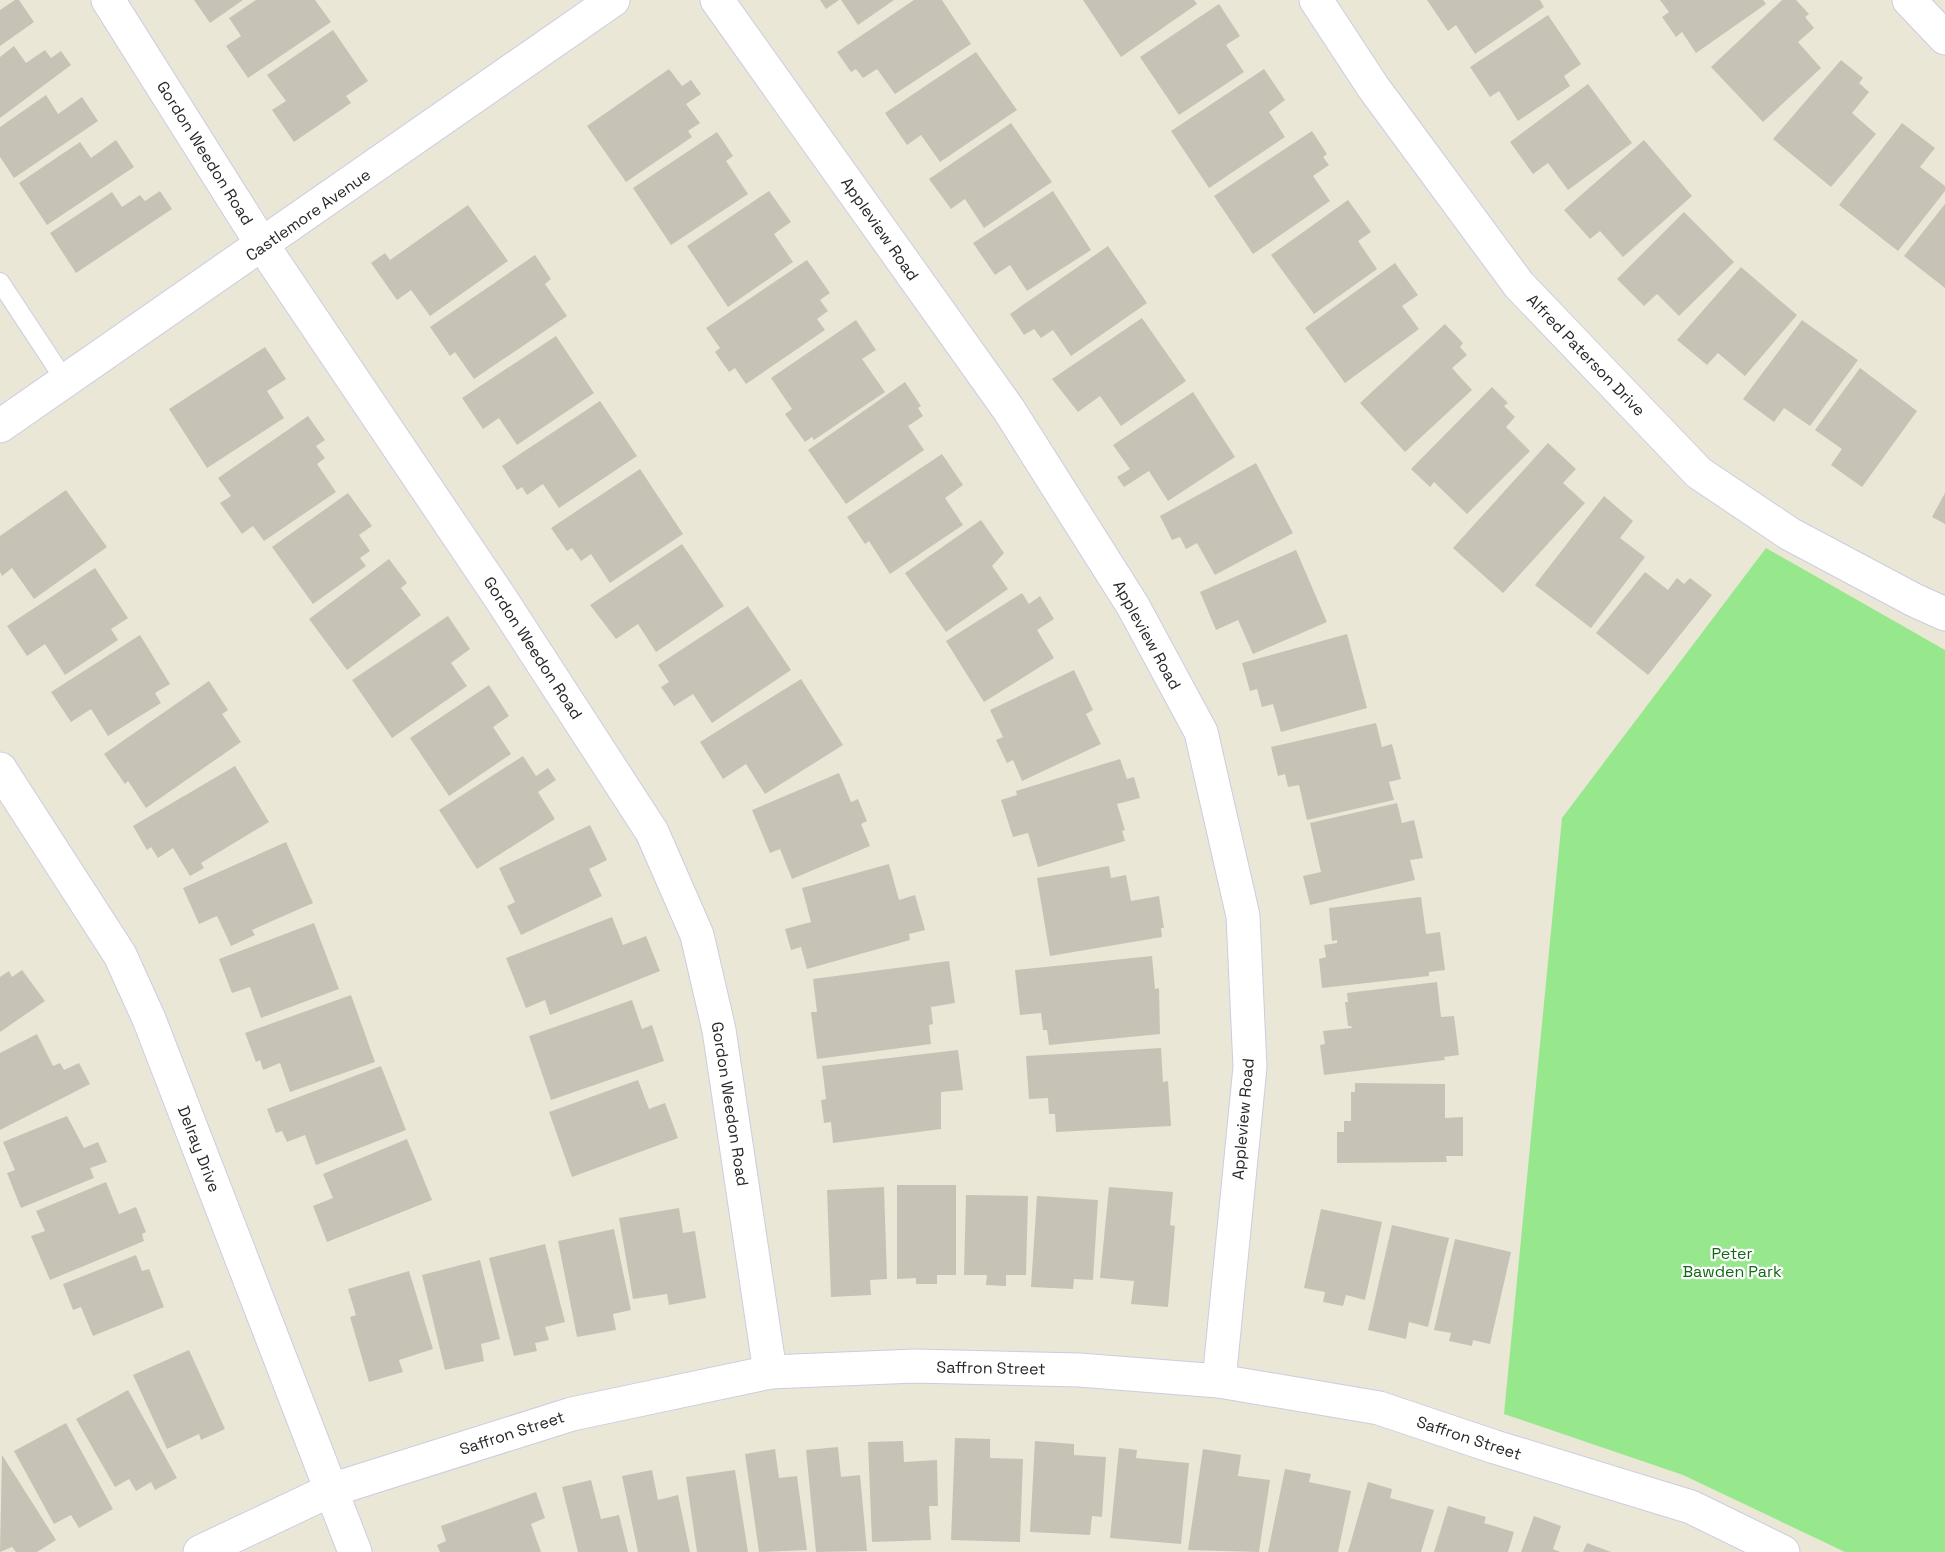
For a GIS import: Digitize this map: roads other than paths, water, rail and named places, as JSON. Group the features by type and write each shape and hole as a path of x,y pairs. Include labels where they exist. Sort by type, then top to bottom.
{"street":[{"name":"Gordon Weedon Road","path":"108,0 263,246 495,589 652,832 697,935 719,1030 770,1372"},
{"name":"Castlemore Avenue","path":"0,426 263,246 614,0"},
{"name":"Appleview Road","path":"717,0 1009,410 1133,606 1201,732 1243,916 1250,1067 1219,1381"},
{"name":"Alfred Paterson Drive","path":"1316,0 1373,87 1519,285 1699,473 1790,534 1945,614"},
{"path":"1909,0 1945,38"},
{"name":"Delray Drive","path":"0,769 120,955 149,1020 355,1552"},
{"name":"Saffron Street","path":"200,1552 331,1490 572,1414 770,1372 915,1366 1079,1370 1219,1381 1379,1408 1691,1507 1783,1552"}],"lane":[{"path":"0,282 66,382"}],"park label":[{"name":"Peter Bawden Park","path":"1732,1262"}]}
